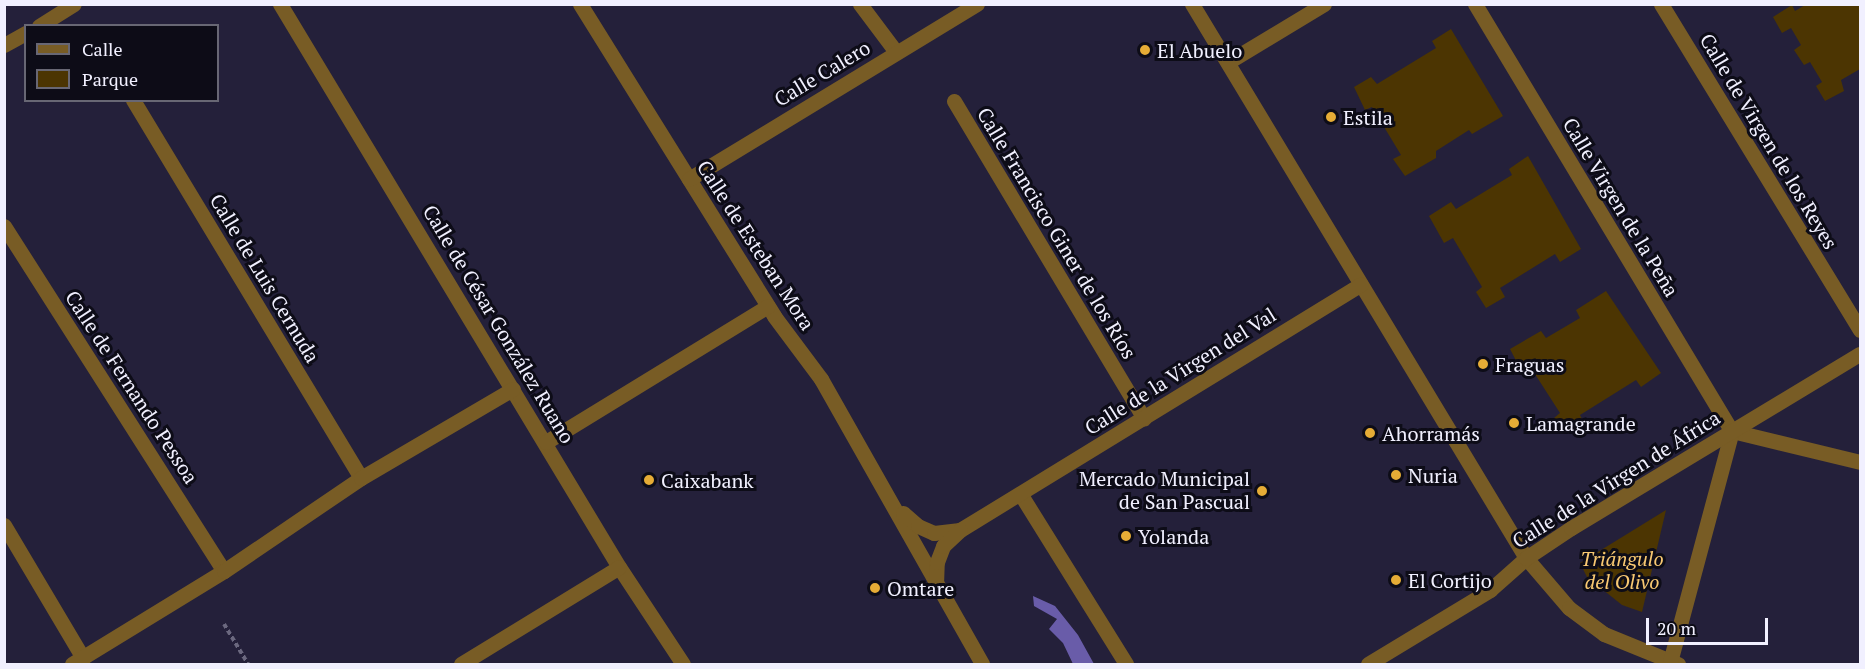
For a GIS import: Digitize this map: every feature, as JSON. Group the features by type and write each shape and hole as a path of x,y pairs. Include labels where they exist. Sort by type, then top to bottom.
{"street":[{"path":"42,24 74,4"},
{"name":"Calle de César González Ruano","path":"280,4 546,442 619,567 683,664"},
{"name":"Calle de Esteban Mora","path":"580,4 768,306 821,379 897,508 936,586 982,664"},
{"path":"860,4 896,52"},
{"name":"Calle Calero","path":"689,179 976,4"},
{"path":"1192,4 1526,558 1569,608 1604,634 1674,663 1732,431 1860,462"},
{"path":"1228,62 1324,4"},
{"name":"Calle Virgen de la Peña","path":"1475,4 1732,431"},
{"name":"Calle de Virgen de los Reyes","path":"1661,4 1860,330"},
{"path":"4,45 24,34"},
{"name":"Calle Francisco Giner de los Ríos","path":"954,101 1144,418"},
{"name":"Calle de Luis Cernuda","path":"135,102 362,478"},
{"name":"Calle de Fernando Pessoa","path":"4,226 224,571"},
{"name":"Calle de la Virgen del Val","path":"1021,495 1362,284"},
{"path":"546,442 768,306"},
{"name":"Calle de la Virgen de África","path":"1368,664 1490,590 1526,558 1860,354"},
{"path":"4,525 78,661 224,571 362,478 513,389"},
{"path":"1021,495 1126,664"},
{"name":"Calle de Esteban Mora","path":"936,586 937,562 943,546 960,530 1021,495"},
{"name":"Calle de Esteban Mora","path":"897,508 918,526 934,532 960,530"},
{"path":"462,664 619,567"}],"path":[{"path":"224,624 248,664"}],"green space":[{"path":"1792,5 1795,11 1805,5 1860,5 1860,69 1841,80 1844,91 1825,101 1816,86 1822,82 1810,62 1804,65 1794,50 1801,45 1791,28 1782,33 1773,17"},
{"path":"1451,29 1503,116 1472,134 1469,130 1436,151 1436,158 1405,176 1393,159 1401,155 1372,107 1365,110 1354,87 1371,77 1377,84 1436,48 1432,41"},
{"path":"1528,156 1581,249 1560,262 1555,254 1500,288 1505,297 1486,308 1476,292 1482,287 1453,238 1444,243 1429,216 1451,202 1456,209 1512,175 1509,169"},
{"path":"1606,291 1661,373 1641,387 1636,380 1580,415 1583,421 1564,433 1554,418 1560,413 1533,371 1524,376 1510,349 1541,331 1546,338 1580,318 1576,310"},
{"name":"Triángulo del Olivo","path":"1666,510 1642,612 1622,605 1587,577 1580,563"}],"shaded area":[{"path":"1033,596 1055,606 1078,635 1094,664 1073,664 1063,643 1049,629 1057,619 1034,606"}],"place":[{"name":"El Abuelo","path":"1145,50"},
{"name":"Estila","path":"1331,117"},
{"name":"Fraguas","path":"1483,364"},
{"name":"Lamagrande","path":"1514,423"},
{"name":"Ahorramás","path":"1370,433"},
{"name":"Nuria","path":"1396,475"},
{"name":"Caixabank","path":"649,480"},
{"name":"Mercado Municipal de San Pascual","path":"1262,491"},
{"name":"Yolanda","path":"1126,536"},
{"name":"El Cortijo","path":"1396,580"},
{"name":"Omtare","path":"875,588"}]}
